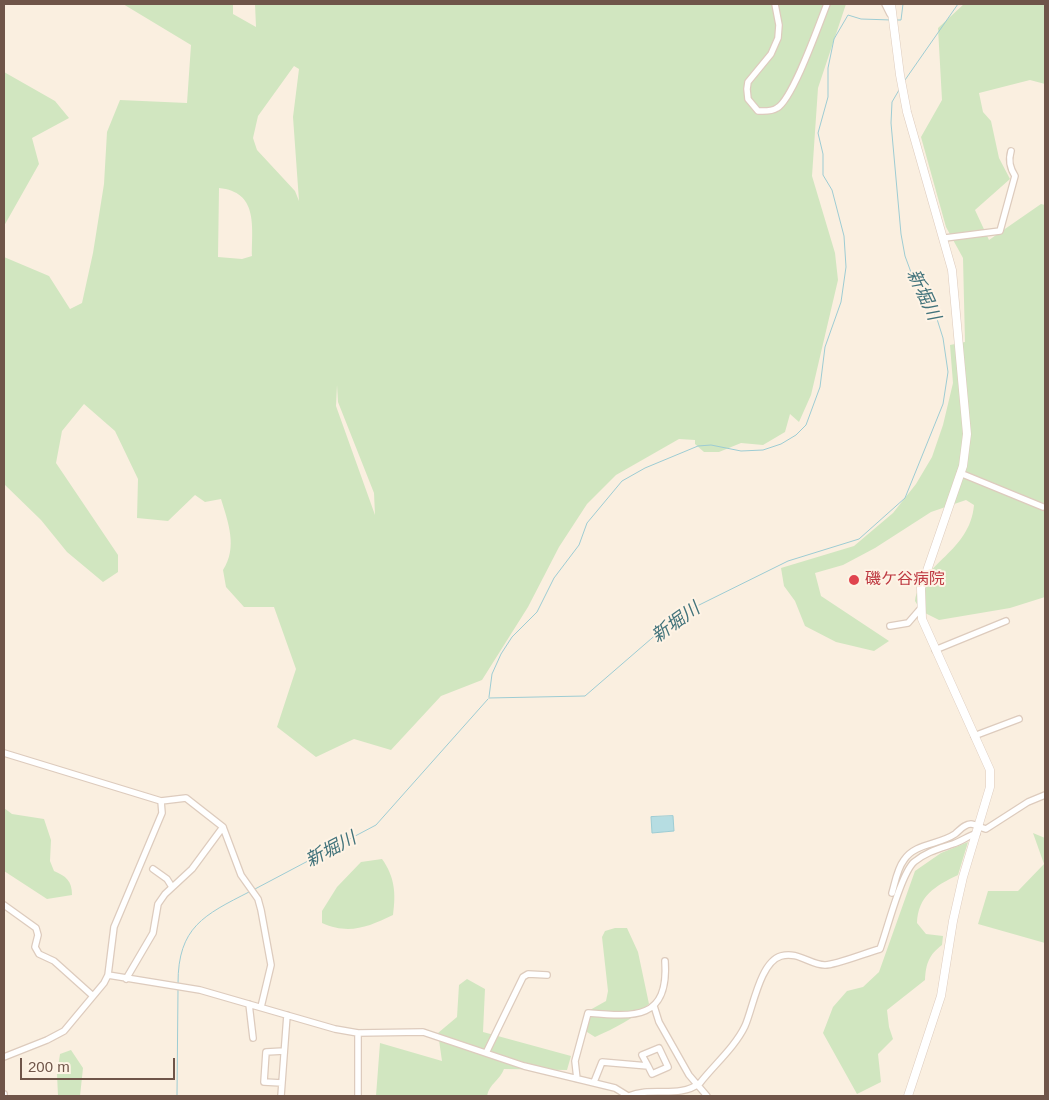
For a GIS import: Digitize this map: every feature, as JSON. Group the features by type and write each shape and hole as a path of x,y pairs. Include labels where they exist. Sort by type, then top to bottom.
{"street":[{"path":"775,4 779,25 778,38 771,54 748,82 747,88 748,100 758,111 776,109 784,99 806,55 827,4"},
{"path":"885,4 893,21"},
{"path":"891,4 907,112 945,238 952,270 967,434 960,474 921,588 922,619 990,770 990,787 963,877 941,996 908,1096"},
{"path":"945,238 1000,231 1015,176 1010,168 1009,157 1011,151"},
{"path":"960,474 1043,507"},
{"path":"890,626 908,623 921,608"},
{"path":"935,650 1006,621"},
{"path":"974,736 1019,719"},
{"path":"4,753 161,801 186,798 223,826 242,875 258,899 261,910 271,965 261,1007"},
{"path":"108,974 126,979 200,990 358,1033 423,1032 524,1066 615,1088 628,1096 636,1093 679,1092 697,1085 738,1036 745,1026 758,987 772,962 779,956 791,955 825,965 880,949 905,877 912,863 931,850 954,844 978,830 986,828 1028,802 1045,795"},
{"path":"4,1057 64,1031 93,996 108,974 114,927 162,813 161,801"},
{"path":"892,894 903,861 911,852 924,845 940,841 964,825 972,823 978,830"},
{"path":"126,979 139,953 153,933 158,904 192,869 223,826"},
{"path":"153,869 167,878 172,888"},
{"path":"4,905 36,928 38,935 36,947 39,954 54,961 93,996"},
{"path":"577,1079 575,1061 588,1013 628,1016 654,1006 661,998 665,987 665,960"},
{"path":"486,1053 523,977 528,974 547,975"},
{"path":"249,1004 253,1038"},
{"path":"654,1006 659,1022 689,1075 706,1096"},
{"path":"281,1096 287,1015"},
{"path":"358,1033 358,1096"},
{"path":"660,1048 668,1067 652,1074 648,1066 642,1055 660,1048"},
{"path":"282,1083 264,1082 266,1052 284,1051"},
{"path":"594,1082 602,1062 648,1066"}],"green space":[{"path":"123,4 233,4 233,14 256,27 255,4 846,4 818,88 812,176 835,253 838,280 811,395 799,422 790,414 785,432 763,445 741,443 719,452 704,452 695,444 695,440 679,439 616,475 587,504 559,547 528,607 482,680 441,696 391,750 354,739 316,757 277,727 296,669 274,607 244,607 226,587 223,570 228,561 231,543 229,526 221,499 205,502 195,495 168,521 137,518 138,479 115,431 84,404 62,431 56,463 118,555 118,572 103,582 67,552 41,520 4,484 4,257 49,276 70,309 82,303 93,253 104,184 107,132 120,100 187,103 191,45","holes":["294,66 299,69 293,117 299,201 295,191 257,150 253,138 258,116","219,188 232,191 241,196 247,203 252,222 252,256 242,259 218,257","337,385 338,402 374,493 375,515 336,406"]},
{"path":"964,4 1045,4 1045,84 1030,80 979,93 983,112 991,121 999,158 1010,179 975,210 989,240 1041,204 1045,205 1045,597 1010,608 939,620 921,611 915,601 919,588 935,566 955,546 971,521 974,505 966,500 931,512 875,548 843,565 815,573 821,596 889,641 874,651 836,642 805,626 795,601 784,586 781,568 854,546 893,513 916,484 932,457 943,425 953,383 950,345 965,342 963,258 946,227 921,137 942,100 938,28"},
{"path":"4,72 55,101 69,118 32,138 39,164 4,226"},
{"path":"4,808 12,814 44,819 51,840 50,861 54,871 65,877 69,883 72,895 47,899 4,871"},
{"path":"1033,833 1045,838 1045,943 978,924 988,891 1018,891 1044,864"},
{"path":"968,842 958,875 942,883 929,893 924,899 918,914 917,923 926,934 943,936 942,945 929,960 925,980 887,1010 893,1039 878,1054 881,1082 857,1094 823,1033 833,1007 847,991 863,987 879,972 915,871 941,853"},
{"path":"382,859 390,872 394,886 393,915 367,926 350,929 332,927 322,923 322,911 337,887 361,862"},
{"path":"615,928 627,928 638,952 649,1004 624,1023 595,1037 587,1032 586,1024 590,1010 606,1001 608,991 602,937 605,931"},
{"path":"467,979 485,989 483,1032 571,1056 567,1070 504,1069 490,1088 487,1096 376,1096 380,1043 442,1061 438,1033 457,1017 459,985"},
{"path":"71,1050 83,1068 80,1096 58,1096 57,1074 60,1054"}],"water":[{"path":"673,816 674,831 652,833 651,817"}],"waterway":[{"path":"897,20 901,20 903,4"},
{"name":"新堀川","path":"905,80 958,4"},
{"path":"489,697 492,674 501,654 512,637 537,612 554,578 579,545 587,523 622,481 645,468 698,446 711,445 741,451 763,450 781,444 796,435 806,425 820,387 825,347 841,302 846,267 844,236 832,190 823,175 823,154 818,133 828,97 828,68 834,39 848,15 861,19 891,20"},
{"name":"新堀川","path":"489,698 585,696 659,632 689,610 788,561 859,539 905,498 943,404 948,372 943,338 937,319 912,275 905,256 901,234 891,123 892,102 899,90"},
{"name":"新堀川","path":"255,889 376,825 488,699"},
{"name":"新堀川","path":"178,983 179,964 183,948 197,925 219,908 249,892"},
{"name":"新堀川","path":"177,1096 178,990"}],"place":[{"name":"磯ケ谷病院","path":"854,580"}]}
